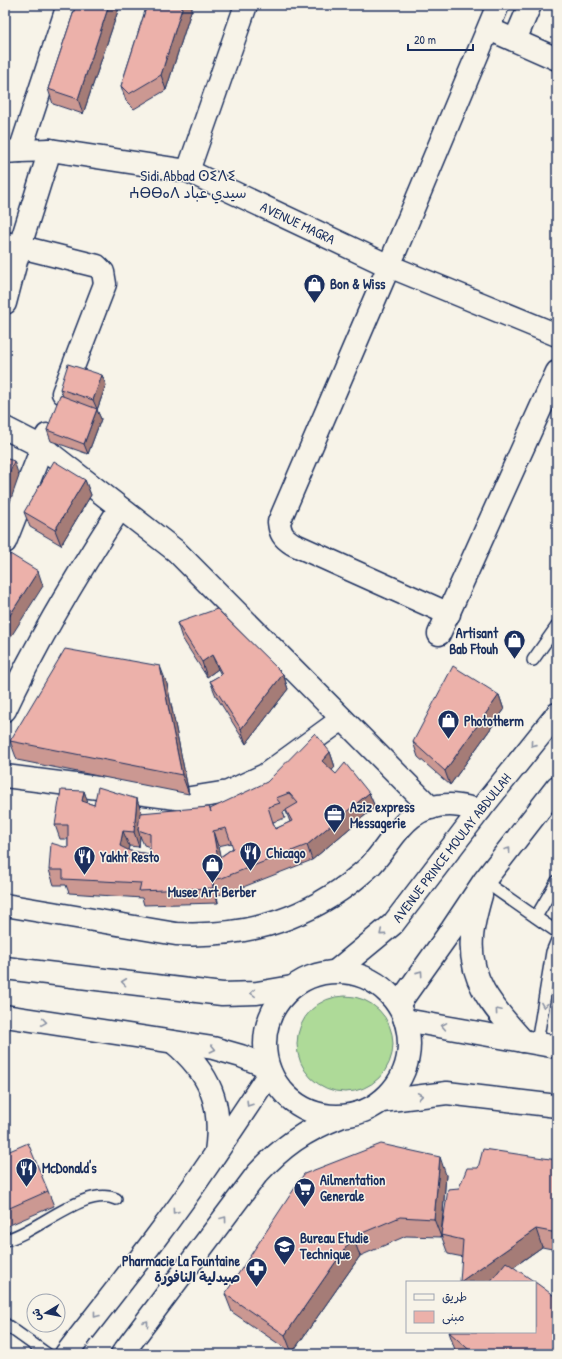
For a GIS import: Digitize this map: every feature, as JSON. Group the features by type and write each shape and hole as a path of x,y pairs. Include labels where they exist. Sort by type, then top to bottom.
{"street":[{"path":"12,152 68,5"},
{"path":"188,171 246,5"},
{"path":"449,614 293,544 286,540 282,535 279,528 279,522 389,266 498,5"},
{"path":"515,40 530,5"},
{"path":"488,29 557,59"},
{"path":"5,304 13,244 50,150"},
{"name":"AVENUE MAGRA","path":"12,152 50,150 188,171 389,266 557,335"},
{"path":"5,542 105,284 103,272 97,266 13,244"},
{"path":"439,634 557,372"},
{"path":"5,428 42,447 176,551 431,808"},
{"path":"5,710 46,628 120,508"},
{"name":"AVENUE PRINCE MOULAY ABDULLAH","path":"336,971 393,924 480,810 557,714"},
{"path":"5,776 184,800 228,792 265,775 342,719"},
{"path":"401,1012 452,929 484,881 557,788"},
{"path":"5,905 176,934 229,933 256,928 288,918 330,898 371,864 399,828 409,818 421,811 451,805 480,810"},
{"path":"484,881 474,920 472,938 472,955 480,984 495,1008 539,1044"},
{"path":"5,968 222,994 257,993 292,987"},
{"path":"336,971 357,974 376,983 384,989 401,1012 409,1037 408,1055 401,1077 394,1088 382,1101 362,1112 351,1115 329,1116 318,1114 298,1105 281,1090 269,1069 264,1045 267,1023 277,1004 292,987 313,975 336,971"},
{"path":"401,1012 473,1033 539,1044"},
{"path":"5,1016 213,1048 241,1056 269,1069"},
{"path":"173,1042 195,1062 208,1082 218,1116 219,1134 216,1152"},
{"path":"66,1354 133,1268 216,1152 269,1069"},
{"path":"382,1101 447,1092 557,1106"},
{"path":"122,1354 257,1174 272,1157 305,1132 340,1116"}],"lane":[{"path":"533,660 557,626"},
{"path":"484,881 557,932"},
{"path":"536,917 557,882"},
{"path":"539,1044 552,952 557,940"},
{"path":"5,1240 19,1236 63,1210 83,1202 108,1196 116,1199"},
{"path":"5,1324 47,1354"}],"green space":[{"path":"345,996 363,999 379,1010 390,1026 393,1044 390,1062 379,1078 363,1089 345,1092 327,1089 311,1078 300,1062 297,1044 300,1026 311,1010 327,999"}],"building":[{"path":"76,5 109,5 78,99 48,89"},
{"path":"147,5 183,5 161,75 129,94 121,86"},
{"path":"68,364 102,375 93,400 60,389"},
{"path":"60,395 97,409 84,444 47,430"},
{"path":"5,458 14,461 5,485"},
{"path":"54,461 85,480 55,530 24,512"},
{"path":"10,554 38,571 5,623 5,561"},
{"path":"217,609 283,674 241,729 210,681 222,674 212,655 202,662 177,623"},
{"path":"65,649 160,666 182,775 10,741"},
{"path":"453,666 499,695 445,771 413,742"},
{"path":"315,733 330,752 322,761 336,774 345,763 369,793 307,845 222,878 212,880 213,888 139,891 141,883 63,879 63,870 49,870 51,843 68,848 68,825 55,825 61,790 84,791 82,801 94,805 98,787 137,799 134,832 123,831 120,846 130,851 150,854 150,834 138,830 140,813 209,807 211,812 210,809 267,782","holes":["289,793 298,803 286,810 292,821 275,829 268,807 280,803 276,798","226,828 233,848 218,859 213,831"]},
{"name":"McDonald's","path":"28,1143 48,1191 5,1210 5,1153"},
{"path":"381,1144 440,1157 434,1219 400,1217 353,1237 285,1335 225,1294 304,1174"},
{"path":"483,1149 557,1160 557,1233 536,1229 460,1281 463,1240 441,1235 448,1189 459,1188 467,1168 478,1168"},
{"path":"506,1262 534,1281 491,1281"},
{"path":"536,1283 557,1298 557,1354 474,1354 450,1333 536,1333"}],"place":[{"name":"Bon & Wiss","path":"314,304"},
{"name":"Artisant Bab Ftouh","path":"514,660"},
{"name":"Phototherm","path":"448,740"},
{"name":"Aziz express Messagerie","path":"334,834"},
{"name":"Chicago","path":"250,872"},
{"name":"Yakht Resto","path":"84,876"},
{"name":"Musee Art Berber","path":"212,884"},
{"name":"McDonald's","path":"26,1188"},
{"name":"Ailmentation Generale","path":"305,1208"},
{"name":"Bureau Etudie Technique","path":"285,1266"},
{"name":"Pharmacie La Fountaine صيدلية النافورة","path":"256,1288"}],"district":[{"name":"Sidi Abbad ⵙⵉⴷⵉ ⵄⴱⴱⴰⴷ سيدي عباد","path":"188,184"}]}
